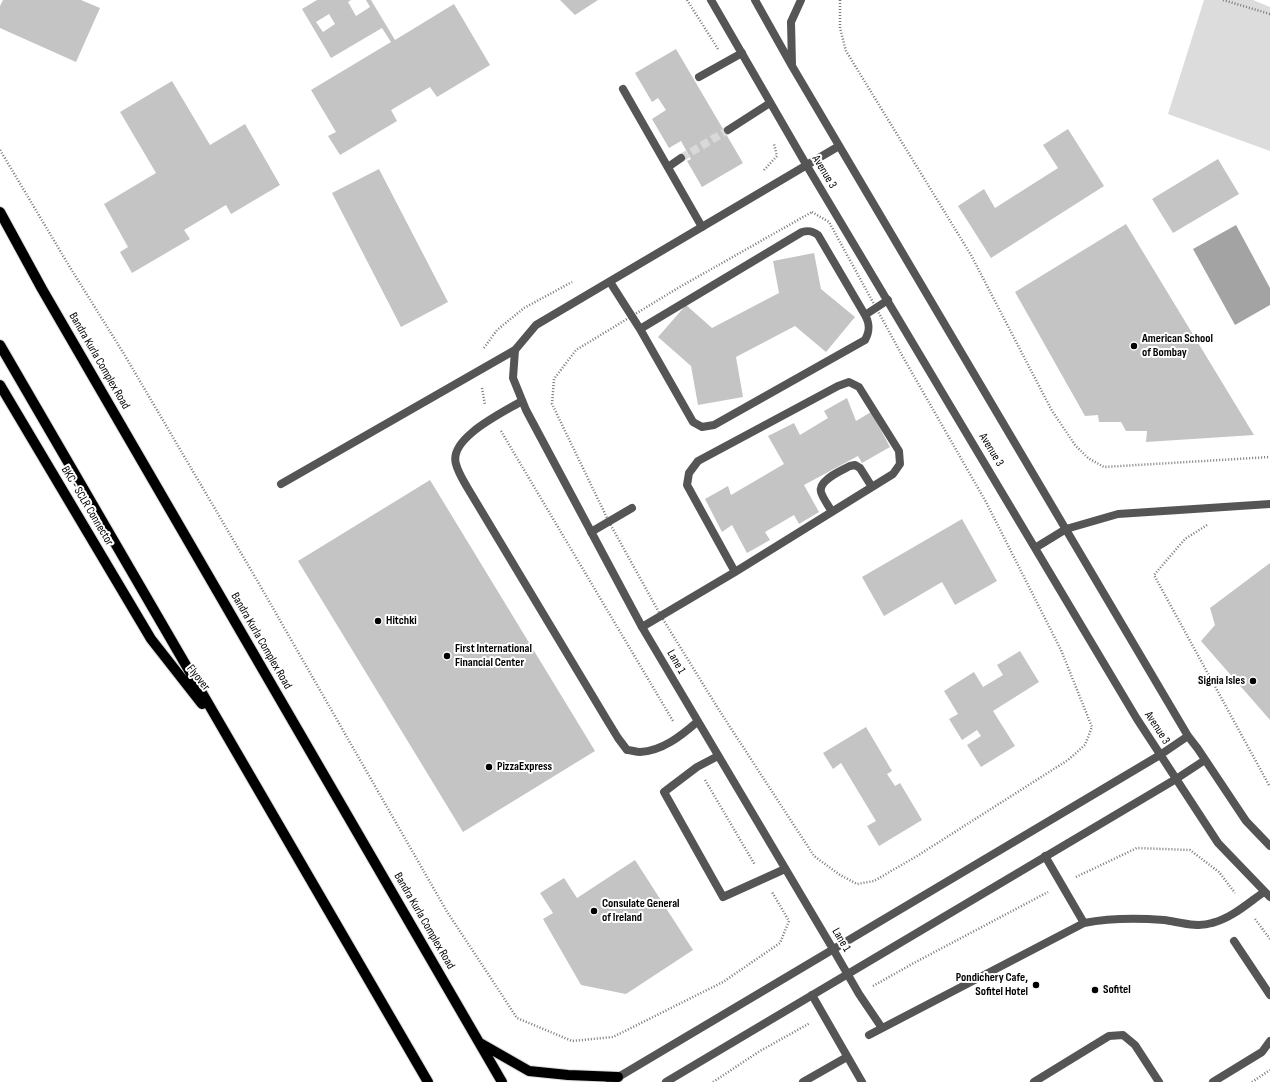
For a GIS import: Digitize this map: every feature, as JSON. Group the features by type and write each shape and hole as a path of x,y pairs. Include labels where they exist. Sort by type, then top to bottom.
{"main road":[{"name":"Bandra Kurla Complex Road","path":"0,212 42,289 502,1082"},
{"path":"0,345 428,1082"},
{"name":"BKC - SCLR Connector","path":"0,386 151,639"},
{"name":"Flyover","path":"151,639 224,732"},
{"path":"479,1042 529,1071 614,1080"}],"street":[{"name":"Avenue 3","path":"711,0 807,166 1137,719 1218,843 1267,894"},
{"name":"Avenue 3","path":"755,0 839,146 1188,736 1246,821 1270,846"},
{"path":"792,66 791,22 802,0"},
{"path":"699,77 742,53"},
{"path":"623,89 702,227"},
{"path":"728,130 770,103"},
{"path":"281,484 515,350 536,325 839,146"},
{"path":"668,167 681,158"},
{"path":"610,282 640,329 693,422 702,426 714,425 865,340 868,334 869,326 865,315 818,235 814,232 807,231 802,232 640,329"},
{"path":"865,315 888,300"},
{"name":"Lane 1","path":"515,350 514,378 526,410 642,627 847,974 882,1028"},
{"path":"642,627 735,572 893,474 900,464 899,451 859,387 849,382 831,390 698,461 689,473 687,485 735,572"},
{"path":"522,401 470,434 457,450 456,463 467,487 607,720 627,750 640,752 659,748 681,736 697,722"},
{"path":"832,512 821,492 821,486 824,481 850,466 855,465 860,468 872,488"},
{"path":"1035,548 1066,529 1118,514 1270,504"},
{"path":"591,532 632,508"},
{"path":"614,1080 1160,755 1188,736"},
{"path":"718,756 697,767 664,792 723,897 785,869"},
{"path":"666,1082 1176,779 1205,760"},
{"path":"1045,856 1084,923"},
{"path":"869,1035 1084,923 1098,920 1126,919 1164,920 1206,925 1229,917 1245,905 1267,894"},
{"path":"1234,941 1270,995"},
{"path":"812,995 862,1082"},
{"path":"1034,1082 1109,1036 1123,1035 1135,1045 1159,1082"},
{"path":"1213,1082 1262,1052 1270,1041"},
{"path":"803,1082 847,1057"}],"path":[{"path":"840,0 840,28 846,50 971,255 1051,409 1075,445 1088,458 1104,467 1270,457"},
{"path":"1223,0 1270,14"},
{"path":"760,175 777,156 773,142"},
{"path":"0,150 124,354 262,589 446,910 517,1018 572,1041 613,1037 723,982 780,943 789,921 697,767"},
{"path":"812,212 829,222 877,307 903,357 986,502 1061,650 1092,727 1085,745 1068,760 917,856 874,881 857,884 840,875 814,856 719,710 661,616 609,522 552,404 554,379 576,350 631,316 812,212"},
{"path":"579,279 524,308 497,330 484,349 481,369 484,403 681,736"},
{"path":"1213,522 1185,539 1154,575 1270,787"},
{"path":"859,994 1062,884 1137,848 1190,850 1219,872 1267,933 1270,940"},
{"path":"713,1082 760,1051 823,1015"},
{"path":"1252,1082 1270,1070"}],"shaded area":[{"path":"1204,0 1253,0 1270,7 1270,151 1168,114"},
{"path":"1236,225 1270,288 1270,305 1235,325 1193,249"}],"building":[{"path":"3,0 81,0 100,8 76,62 0,28 0,6"},
{"path":"317,0 351,0 348,2 356,16 370,7 366,0 371,0 395,40 454,4 490,65 437,97 430,87 391,110 397,121 340,155 328,136 336,132 311,90 391,42 382,28 331,58 302,9","holes":["329,14 335,24 323,32 316,22"]},
{"path":"560,0 598,0 575,15"},
{"path":"676,49 743,163 702,187 687,161 691,159 681,141 669,148 652,119 666,110 658,98 652,102 635,73"},
{"path":"172,81 210,145 245,124 280,185 231,214 226,205 184,230 190,239 132,273 120,252 128,247 104,204 156,173 120,112"},
{"path":"1068,129 1104,186 991,258 958,206 984,189 995,208 1058,168 1043,145"},
{"path":"1218,159 1239,194 1173,233 1152,199"},
{"path":"379,169 448,302 401,327 332,193"},
{"path":"1126,224 1254,435 1146,442 1147,431 1126,431 1121,422 1099,422 1098,415 1085,416 1015,292"},
{"path":"814,253 821,289 855,317 826,352 795,326 736,357 743,397 698,405 691,366 658,337 686,305 712,328 779,293 773,261"},
{"path":"847,398 856,421 871,412 890,447 862,463 858,456 804,485 819,512 799,524 794,515 765,532 770,540 747,553 732,525 722,532 705,499 728,486 731,495 784,464 768,436 794,423 800,435 828,418 824,411"},
{"name":"First International Financial Center","path":"430,480 595,751 463,832 298,561"},
{"path":"962,519 997,581 955,605 942,582 884,616 862,577"},
{"name":"Signia Isles","path":"1270,563 1270,720 1201,641 1215,625 1210,608"},
{"path":"1020,651 1039,682 993,711 1015,746 981,767 967,745 981,736 977,730 962,740 949,719 958,714 944,691 974,672 983,687 1003,675 997,665"},
{"path":"866,727 892,771 887,774 895,786 900,783 922,820 879,846 867,826 876,821 841,763 833,769 823,753"},
{"path":"635,860 693,950 626,994 581,985 543,919 553,913 540,893 564,878 577,898"}],"tunnel":[{"path":"681,158 728,130"}],"place":[{"name":"American School of Bombay","path":"1134,346"},
{"name":"Hitchki","path":"378,621"},
{"name":"First International Financial Center","path":"447,656"},
{"name":"Signia Isles","path":"1253,681"},
{"name":"PizzaExpress","path":"489,767"},
{"name":"Consulate General of Ireland","path":"594,911"},
{"name":"Pondichery Cafe, Sofitel Hotel","path":"1036,985"},
{"name":"Sofitel","path":"1095,990"}]}
